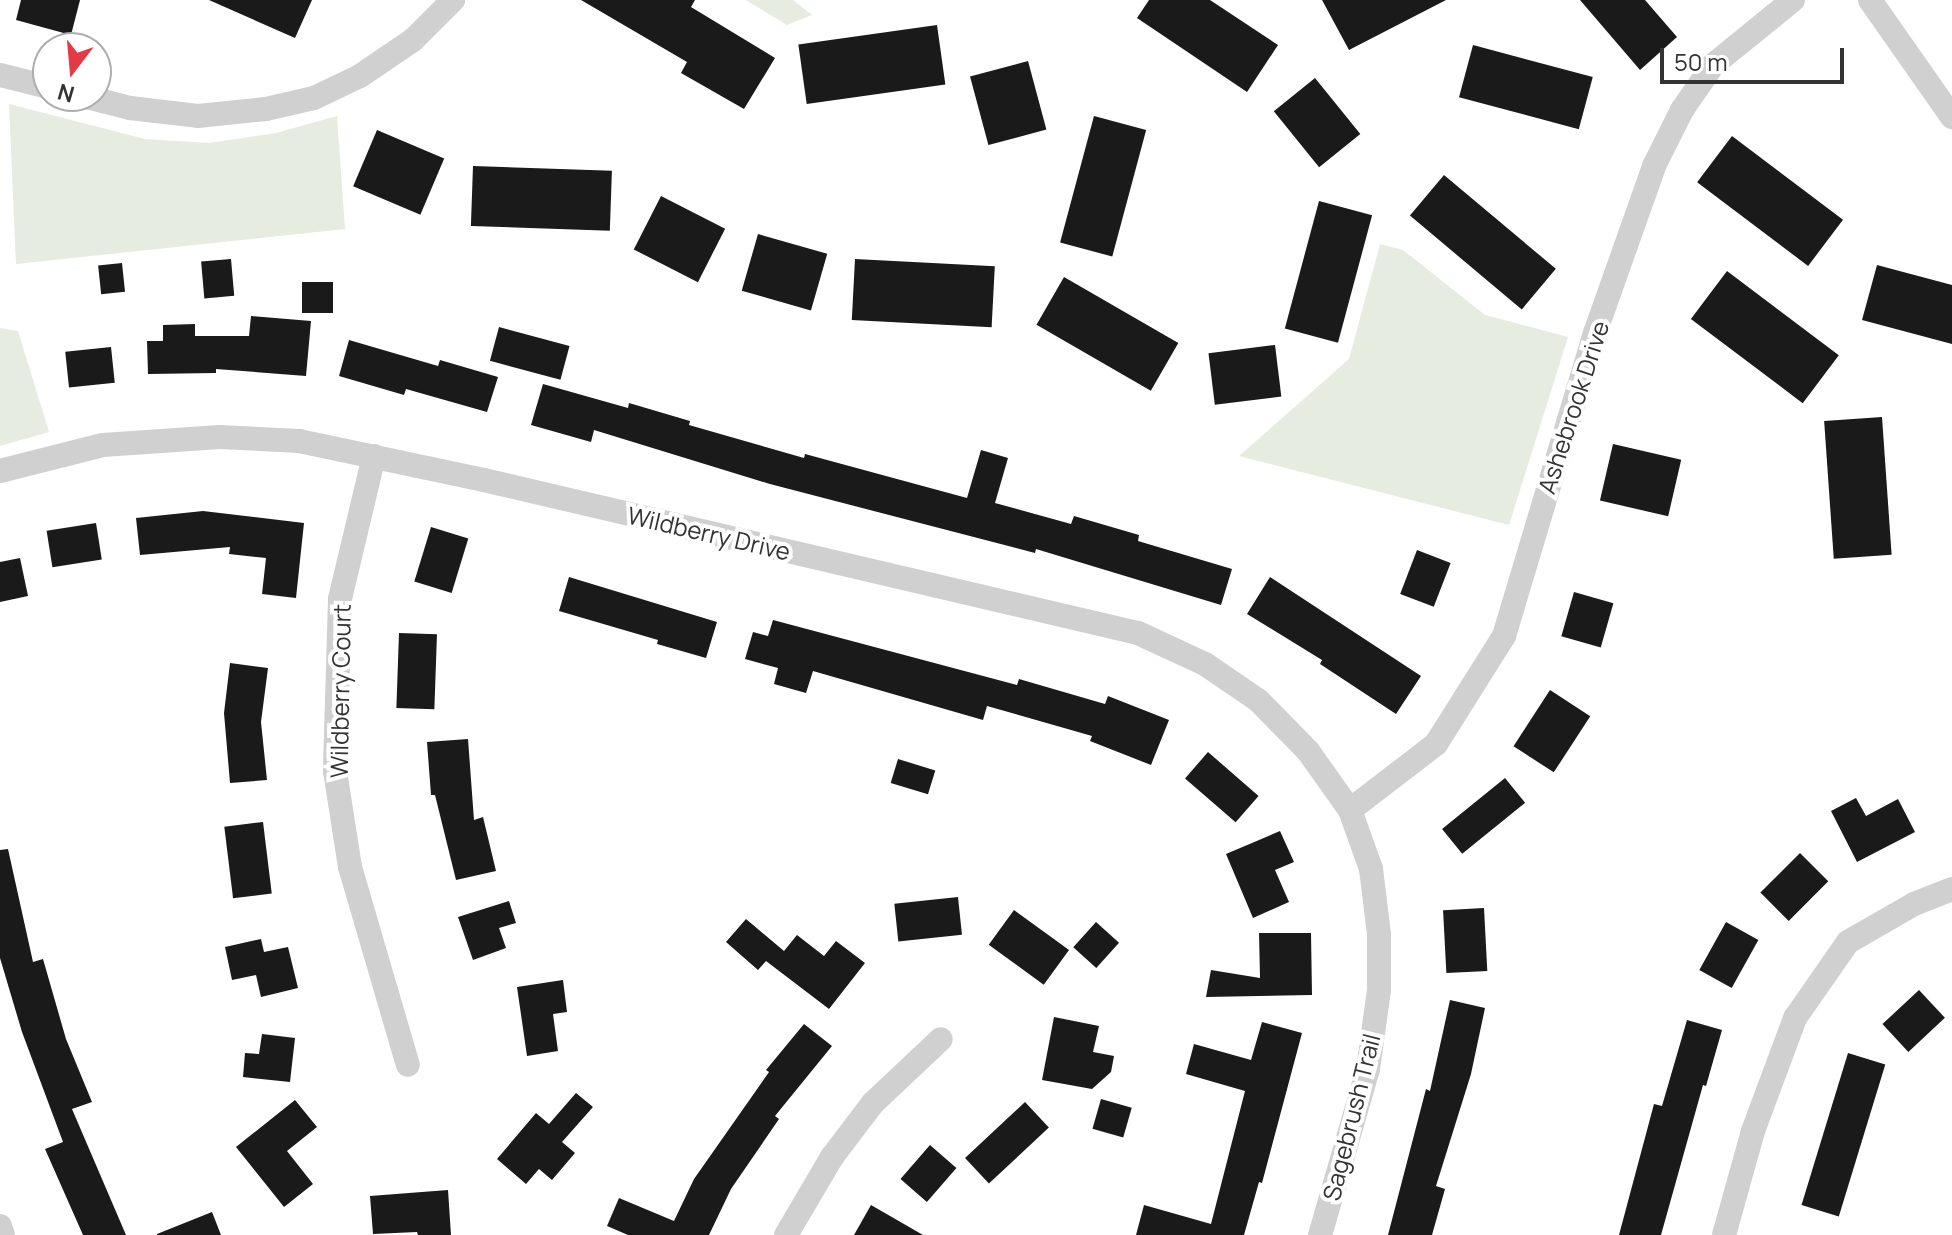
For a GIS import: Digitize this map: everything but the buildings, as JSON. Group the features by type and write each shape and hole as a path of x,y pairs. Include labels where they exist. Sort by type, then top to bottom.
{"street":[{"path":"112,103 198,116 266,109 314,98 360,76 413,40 453,0"},
{"name":"Ashebrook Drive","path":"1350,810 1436,744 1504,636 1595,333 1654,166 1682,110 1713,65 1793,0"},
{"path":"1870,0 1952,117"},
{"path":"0,75 32,83"},
{"name":"Wildberry Drive","path":"0,471 103,445 220,437 299,441 1138,633 1205,664 1259,701 1308,751 1350,810"},
{"name":"Wildberry Court","path":"374,456 340,599 335,771 350,867 408,1065"},
{"name":"Sagebrush Trail","path":"1320,1235 1368,1069 1379,990 1379,934 1371,869 1350,810"},
{"path":"1724,1235 1753,1131 1795,1018 1848,942 1914,904 1952,889"},
{"path":"786,1235 832,1157 873,1103 941,1039"},
{"path":"0,1226 3,1235"}],"shaded area":[{"path":"746,0 793,0 812,15 787,25"},
{"path":"9,104 145,139 209,143 276,133 337,116 345,229 16,264"},
{"path":"1380,244 1403,250 1485,315 1568,337 1509,525 1239,456 1349,359"},
{"path":"0,328 18,331 49,432 0,446"}]}
